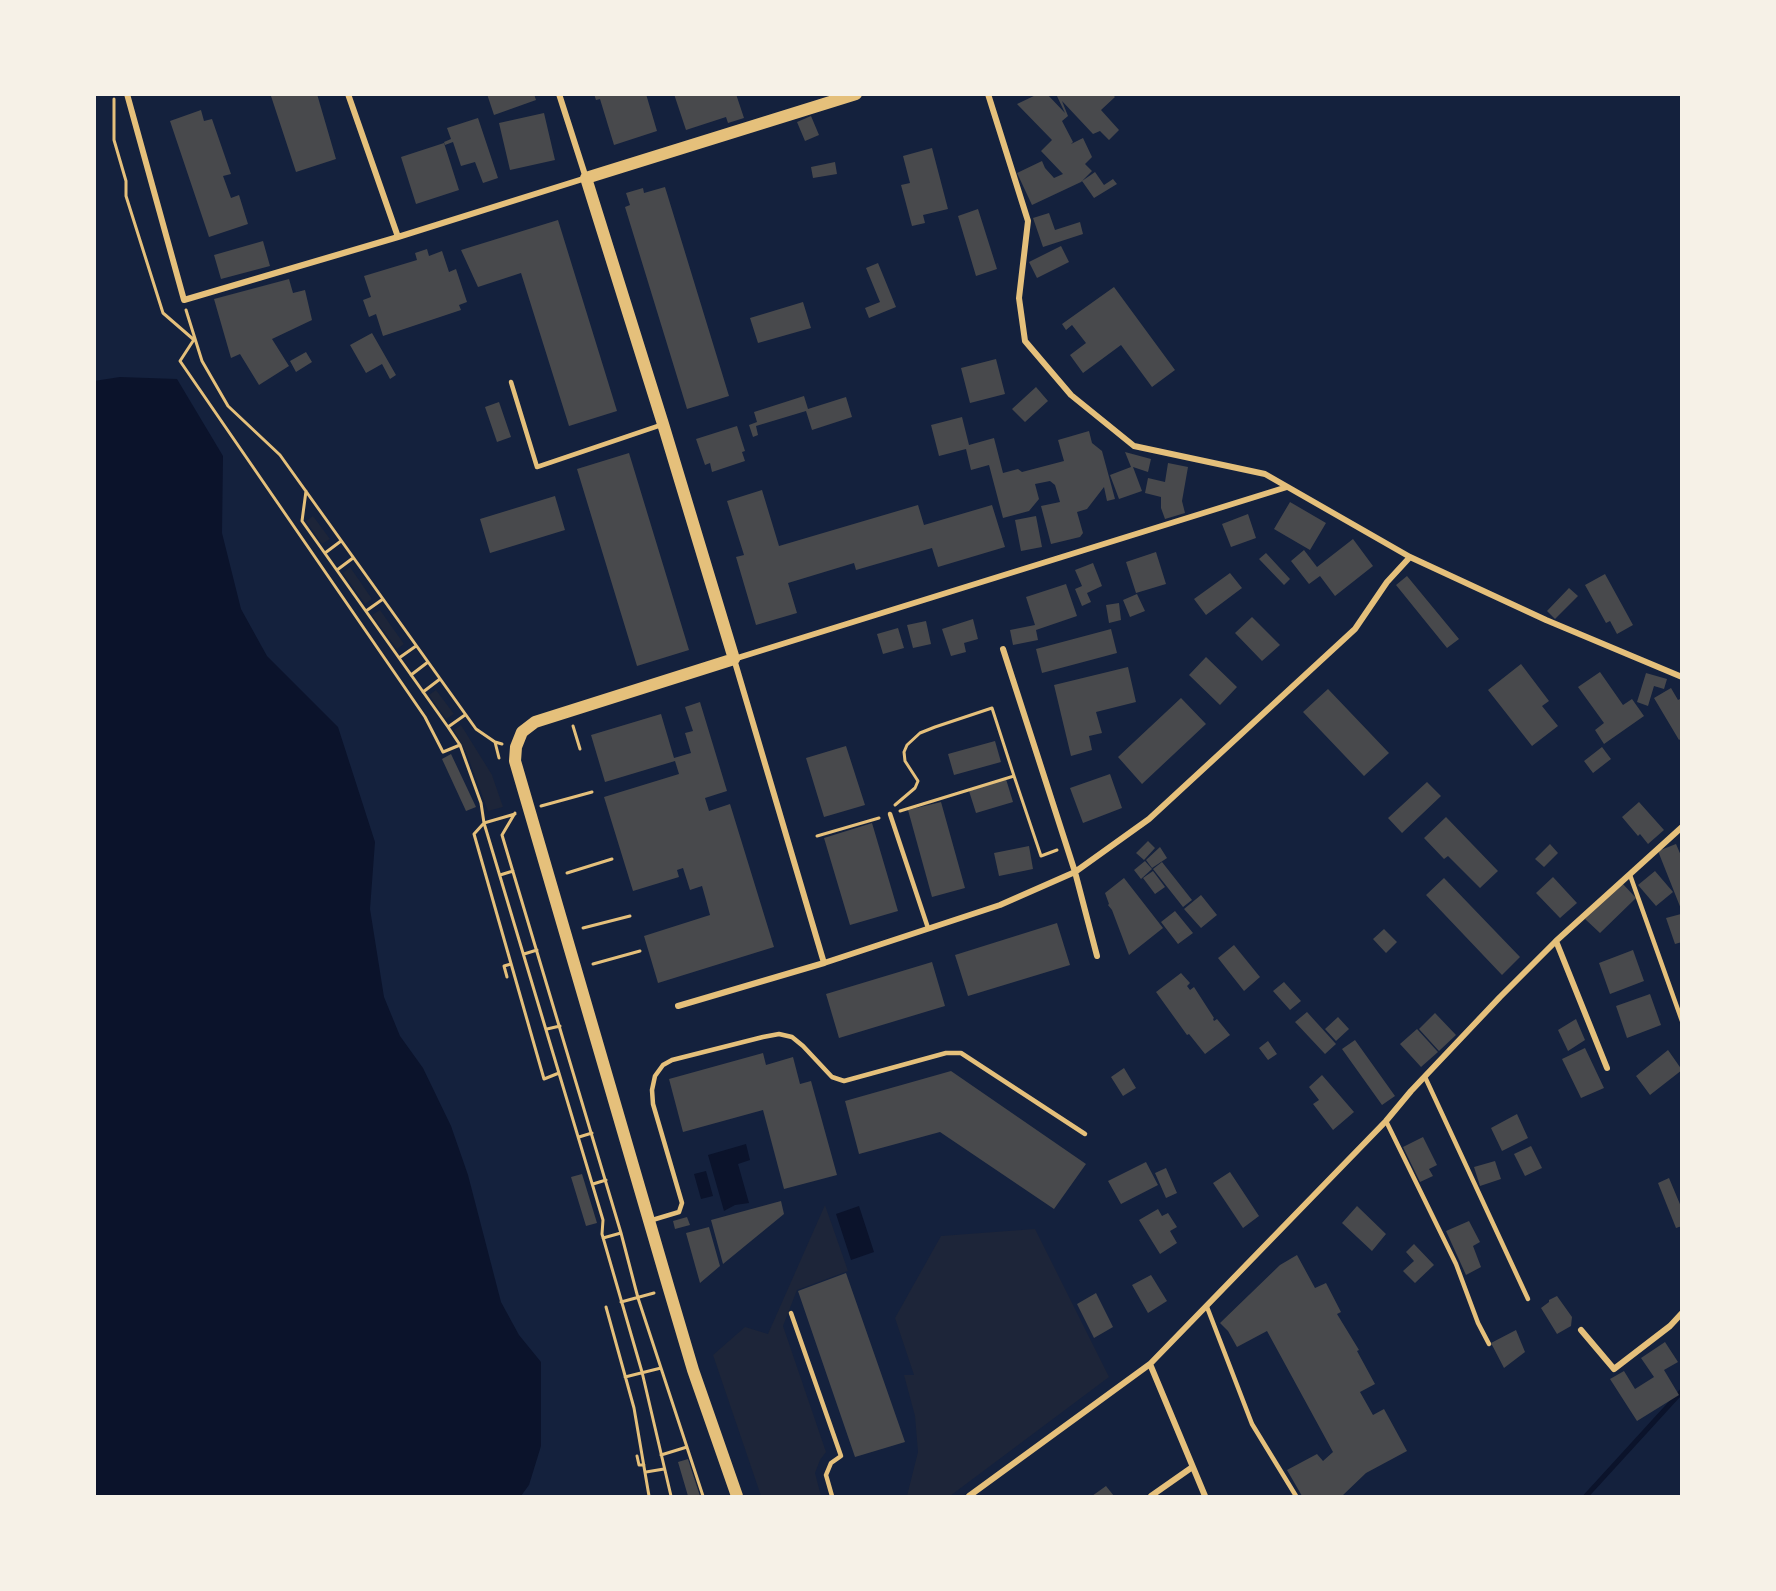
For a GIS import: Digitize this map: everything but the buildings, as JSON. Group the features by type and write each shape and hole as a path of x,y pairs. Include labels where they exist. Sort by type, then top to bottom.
{"main road":[{"path":"737,1497 693,1370 669,1289 515,761 516,747 522,732 535,722 734,659 586,178 856,94"}],"street":[{"path":"127,94 184,300 398,237 586,178 559,94"},
{"path":"348,94 398,237"},
{"path":"988,94 1028,221 1019,298 1025,341 1071,395 1134,446 1265,474 1410,557 1546,620 1682,677"},
{"path":"824,963 734,659 1287,487"},
{"path":"678,1006 824,963 1000,905 1075,872 1149,819 1355,629 1387,582 1410,557"},
{"path":"1003,649 1075,872 1097,956"},
{"path":"969,1497 1150,1364 1386,1121 1500,997 1557,941 1682,828"},
{"path":"1557,941 1607,1068"},
{"path":"1581,1330 1614,1369 1670,1326 1682,1313"},
{"path":"1150,1364 1191,1468 1205,1497"},
{"path":"1151,1497 1191,1468"}],"lane":[{"path":"511,382 537,466 663,424"},
{"path":"890,814 928,928"},
{"path":"1630,875 1682,1021"},
{"path":"649,1221 679,1212 682,1203 653,1104 652,1090 655,1076 663,1065 672,1060 763,1037 779,1034 792,1037 832,1077 844,1081 946,1053 962,1053 1085,1134"},
{"path":"1425,1077 1528,1299"},
{"path":"1386,1121 1456,1264 1478,1323 1489,1344"},
{"path":"1207,1306 1252,1424 1296,1497"},
{"path":"791,1313 840,1456 831,1463 826,1474 832,1497"}],"path":[{"path":"113,94 116,106 114,140 126,180 126,196 163,313 194,340"},
{"path":"184,300 202,361 228,406 280,455 465,715 476,729 495,742"},
{"path":"194,340 180,361 428,723 443,752 460,745"},
{"path":"306,491 302,521 460,745 481,802 484,823 603,1220 603,1238 642,1372 671,1497"},
{"path":"325,553 341,541"},
{"path":"337,570 354,558"},
{"path":"366,611 383,599"},
{"path":"399,658 416,646"},
{"path":"411,675 428,662"},
{"path":"423,692 440,680"},
{"path":"890,814 894,806 915,788 918,781 905,761 904,752 907,745 920,733 992,708 1041,855 1066,847"},
{"path":"448,727 465,715"},
{"path":"573,726 580,749"},
{"path":"818,836 1014,776"},
{"path":"484,823 474,834 544,1079 559,1073"},
{"path":"510,824 502,835 606,1180 638,1298 703,1497"},
{"path":"567,873 612,859"},
{"path":"500,875 513,871"},
{"path":"583,928 630,916"},
{"path":"524,954 537,950"},
{"path":"593,964 640,951"},
{"path":"507,977 504,966 511,964"},
{"path":"546,1029 560,1026"},
{"path":"578,1137 592,1133"},
{"path":"592,1184 606,1180"},
{"path":"603,1238 621,1233"},
{"path":"621,1302 669,1289"},
{"path":"606,1307 634,1408 649,1497"},
{"path":"625,1377 661,1368"},
{"path":"661,1455 687,1447"},
{"path":"637,1456 639,1465 644,1465"},
{"path":"646,1472 664,1468"}],"shaded area":[{"path":"120,377 177,379 223,456 222,533 241,609 267,656 338,727 375,842 370,909 384,997 400,1036 423,1068 451,1126 468,1175 501,1302 519,1335 541,1362 541,1446 529,1485 521,1496 95,1496 94,381"},
{"path":"313,516 330,539 322,544 306,521"},
{"path":"350,567 372,599 365,604 343,573"},
{"path":"380,610 404,644 397,649 372,615"},
{"path":"436,690 454,714 446,719 429,695"},
{"path":"461,725 492,775 503,807 488,811 466,752 454,730"},
{"path":"746,1144 750,1160 738,1164 749,1203 735,1205 724,1211 708,1155"},
{"path":"706,1171 713,1196 701,1199 694,1174"},
{"path":"825,1205 848,1271 797,1290 783,1326 826,1452 815,1473 821,1496 761,1496 713,1355 745,1327 768,1334"},
{"path":"859,1206 874,1252 851,1260 836,1214"},
{"path":"1035,1229 1109,1377 950,1496 907,1496 918,1452 915,1416 904,1375 914,1375 895,1318 941,1236"}],"waterway":[{"path":"1586,1496 1682,1391"}]}
